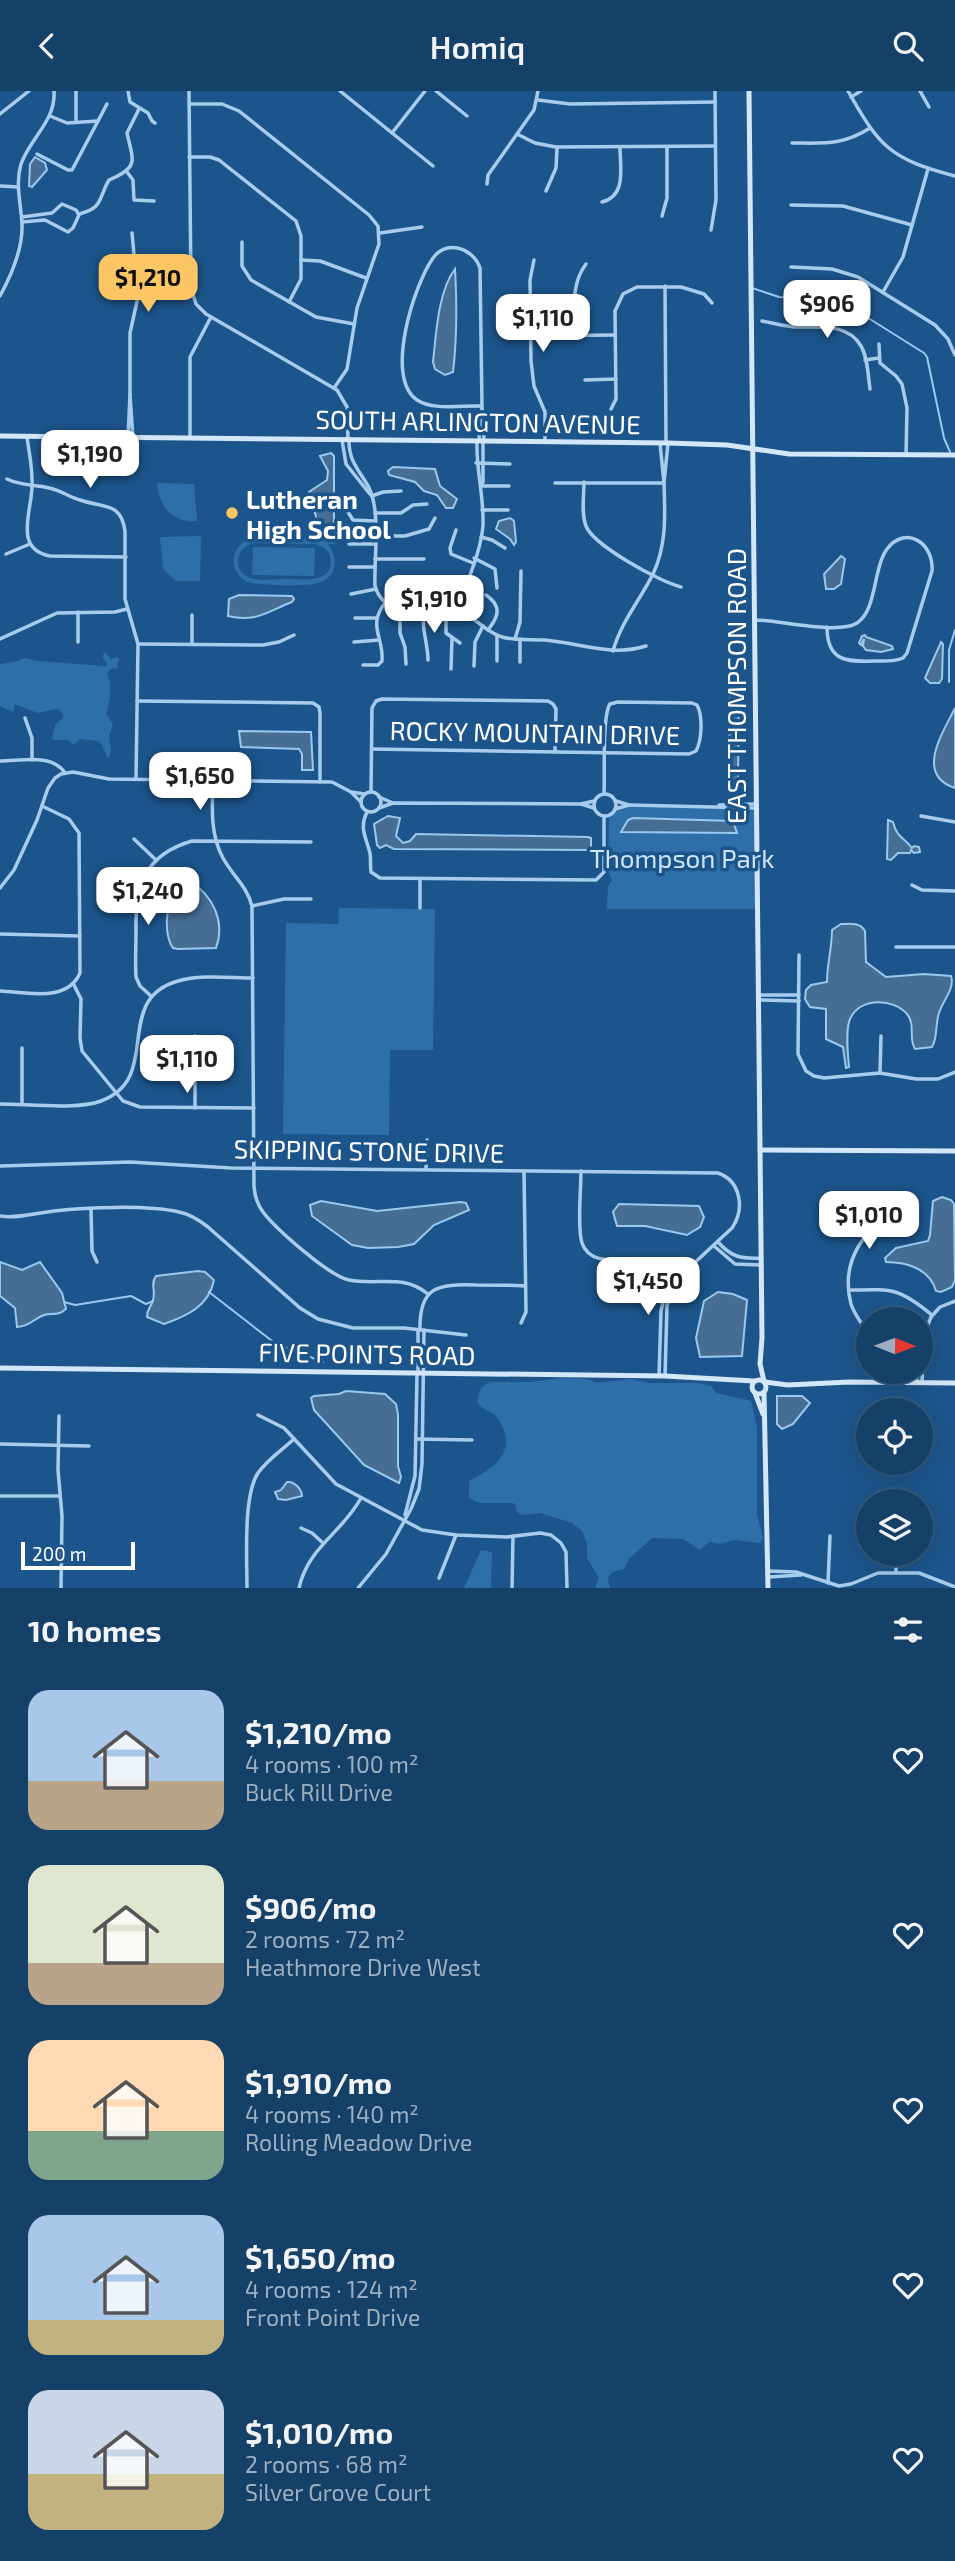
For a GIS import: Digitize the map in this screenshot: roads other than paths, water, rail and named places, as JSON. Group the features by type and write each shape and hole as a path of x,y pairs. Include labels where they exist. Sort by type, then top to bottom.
{"main road":[{"name":"EAST THOMPSON ROAD","path":"749,91 762,1338 754,1391"},
{"name":"SOUTH ARLINGTON AVENUE","path":"0,436 722,444 789,454 955,455"},
{"path":"760,1150 955,1151"},
{"name":"EAST THOMPSON ROAD","path":"760,1364 764,1391"},
{"name":"FIVE POINTS ROAD","path":"0,1367 662,1376 764,1382"},
{"name":"FIVE POINTS ROAD","path":"732,1381 754,1391"},
{"path":"764,1382 788,1385 856,1382"},
{"path":"933,1383 955,1383"},
{"path":"763,1414 754,1391 788,1385"},
{"path":"764,1391 768,1588"}],"street":[{"path":"0,114 29,91"},
{"path":"0,296 21,243 19,171 24,155 50,116 54,91"},
{"path":"76,91 76,121"},
{"path":"128,91 130,102 148,113 155,123"},
{"path":"189,91 191,288 195,301 202,311 211,317 342,395 347,407 346,439 351,462 368,484 372,495 375,513 376,589 385,603 400,608 458,610 497,636 613,650 646,646"},
{"path":"340,91 433,166"},
{"path":"392,133 425,91"},
{"path":"436,91 467,116"},
{"path":"487,184 488,175 534,110 538,91"},
{"path":"711,230 716,206 715,91"},
{"path":"848,91 870,128 895,155 928,169 955,176"},
{"path":"851,97 861,91"},
{"path":"920,91 929,107"},
{"path":"538,100 564,104 715,102"},
{"path":"37,154 72,170 107,104"},
{"path":"189,104 218,104 239,111 376,223 380,233 379,245 366,278 354,324 347,369 334,388"},
{"path":"79,214 96,206 109,180 127,172 132,164 133,155 127,133 139,109"},
{"path":"50,116 67,123 98,121"},
{"path":"792,143 840,143 853,139 870,128"},
{"path":"517,134 535,143 558,148 715,146"},
{"path":"662,216 667,199 667,146"},
{"path":"602,202 613,197 619,188 620,147"},
{"path":"546,191 554,175 558,148"},
{"path":"189,157 218,159 293,219 300,231 301,279 289,302"},
{"path":"883,292 903,257 928,169"},
{"path":"127,172 133,180 134,200 154,201"},
{"path":"0,186 18,187"},
{"path":"62,204 75,209 79,214 79,219 72,229 63,230 44,220 22,220 52,213 62,204"},
{"path":"791,205 844,206 912,225"},
{"path":"380,233 422,227"},
{"path":"131,438 130,333 138,297 132,233"},
{"path":"242,242 242,266 251,280 317,318 354,324"},
{"path":"481,486 476,463 484,413 480,272 473,256 458,248 446,249 437,255 424,277 407,328 402,375 411,394 425,404 482,406"},
{"path":"301,260 322,262 366,278"},
{"path":"534,260 530,280 531,336 534,384 545,415 545,441"},
{"path":"575,335 575,291 586,264"},
{"path":"791,268 841,271 858,277 939,328 948,339 955,355"},
{"path":"613,650 618,633 652,575 664,536 662,475 665,286"},
{"path":"611,409 616,399 615,308 620,297 635,287 665,286 698,291 712,303"},
{"path":"190,437 190,357 211,317"},
{"path":"762,321 791,327 831,327 843,330 859,344 870,389"},
{"path":"531,336 615,335"},
{"path":"879,344 879,359 902,384 907,408 906,455"},
{"path":"865,360 879,359"},
{"path":"585,380 616,379"},
{"path":"26,437 32,486 26,526 30,544 38,552 50,557 125,557"},
{"path":"458,610 481,537 481,440"},
{"path":"476,463 510,464"},
{"path":"6,479 18,485 53,489 83,502 110,507 118,513 124,524 127,609 138,644 136,779"},
{"path":"584,482 584,519 591,536 665,583 681,587"},
{"path":"555,483 664,483"},
{"path":"481,486 509,487"},
{"path":"372,495 401,491"},
{"path":"343,504 353,520 375,521"},
{"path":"375,513 401,513 414,504 427,504"},
{"path":"482,510 508,510"},
{"path":"375,536 406,536 429,529 435,518"},
{"path":"456,530 450,554 495,569 497,588"},
{"path":"481,537 505,548"},
{"path":"755,619 827,627 850,626 863,617 888,548 904,539 914,539 929,550 933,561 932,571 907,653 903,658 854,662 840,658 829,646 827,627"},
{"path":"6,554 30,544"},
{"path":"349,544 375,544"},
{"path":"375,559 424,559"},
{"path":"349,567 375,567"},
{"path":"520,662 517,639 522,571"},
{"path":"407,583 446,582 465,588"},
{"path":"351,594 376,589"},
{"path":"486,595 495,602 498,610 497,617 488,630"},
{"path":"363,666 381,663 382,650 376,618 385,603"},
{"path":"400,608 400,633 405,647 406,664"},
{"path":"425,608 422,626 428,660"},
{"path":"446,608 446,632 460,643"},
{"path":"0,639 54,613 115,613 127,609"},
{"path":"78,612 78,642"},
{"path":"192,615 192,645"},
{"path":"355,618 376,618"},
{"path":"474,666 475,643 483,626"},
{"path":"138,644 263,645 294,635"},
{"path":"497,636 497,661"},
{"path":"451,669 452,638"},
{"path":"354,642 379,640"},
{"path":"371,792 372,708 376,701 382,699 548,701 555,709 555,752"},
{"path":"137,701 311,703 317,706 320,713 320,782"},
{"name":"ROCKY MOUNTAIN DRIVE","path":"372,749 605,753 690,754 697,750 699,744 698,706 692,703 610,704 606,711 605,753"},
{"path":"25,718 32,738 32,761"},
{"path":"604,794 605,753"},
{"path":"0,761 56,763 65,773"},
{"path":"0,888 14,870 51,783 65,773 74,772 99,778 332,782 351,792 371,792"},
{"path":"213,781 212,815 216,840 221,856 244,885 252,906 254,1192 262,1211 328,1271 351,1280 405,1282 428,1294"},
{"path":"351,792 367,811 374,812 393,803 581,804 594,801 604,794 629,805 755,806"},
{"path":"371,792 393,803"},
{"path":"360,802 365,794"},
{"path":"379,797 379,808"},
{"path":"594,801 597,813 604,816 629,805"},
{"path":"615,801 615,809"},
{"path":"581,804 594,808"},
{"path":"0,991 57,993 74,985 80,968 79,833 69,820 42,806"},
{"path":"367,811 362,830 373,875 380,878 420,879 594,880 604,872 604,816"},
{"path":"921,816 955,822"},
{"path":"134,839 156,860"},
{"path":"151,996 140,986 136,977 136,907 141,883 156,860 184,843 216,840 311,842"},
{"path":"420,879 420,908"},
{"path":"912,885 922,890 955,891"},
{"path":"252,906 284,899 311,899"},
{"path":"0,935 80,936"},
{"path":"896,947 955,947"},
{"path":"799,955 798,1054 807,1071 824,1078 880,1073 915,1079 938,1079 955,1072"},
{"path":"0,1104 85,1105 102,1101 126,1084 135,1067 140,1019 151,996 170,983 186,979 253,978"},
{"path":"74,985 80,994 79,1038 82,1051 126,1104 135,1107 254,1108"},
{"path":"757,997 799,998"},
{"path":"195,1036 195,1108"},
{"path":"880,1036 880,1073"},
{"path":"22,1048 22,1104"},
{"path":"426,1168 427,1140"},
{"name":"SKIPPING STONE DRIVE","path":"0,1166 130,1162 340,1170 426,1168 712,1173 724,1175 734,1183 738,1194 738,1218 718,1242"},
{"path":"521,1323 526,1312 524,1171"},
{"path":"581,1171 581,1240 586,1255 600,1260 658,1261 669,1266 681,1277"},
{"path":"0,1216 13,1217 56,1210 137,1209 189,1215 208,1227 300,1308 318,1319 353,1328 420,1330 466,1335"},
{"path":"91,1210 92,1251 97,1262"},
{"path":"856,1315 850,1290 851,1263 858,1246 877,1225 898,1216"},
{"path":"662,1376 667,1305 681,1277 718,1242 731,1254 761,1262"},
{"path":"714,1246 727,1259 738,1265 761,1262"},
{"path":"727,1259 731,1254"},
{"path":"358,1588 384,1557 419,1489 422,1439 421,1306 428,1294 446,1285 525,1286"},
{"path":"850,1290 884,1289 902,1293 921,1307"},
{"path":"933,1314 940,1307 955,1301"},
{"path":"404,1521 413,1489 420,1373"},
{"path":"258,1415 278,1424 333,1482 426,1532 513,1536 544,1533 555,1537 561,1542 567,1557 567,1588"},
{"path":"59,1416 61,1588"},
{"path":"247,1588 249,1499 252,1483 262,1468 294,1439"},
{"path":"416,1439 472,1440"},
{"path":"0,1444 89,1445"},
{"path":"0,1496 60,1496"},
{"path":"299,1588 306,1566 361,1498"},
{"path":"301,1528 310,1531 323,1543"},
{"path":"439,1578 456,1535"},
{"path":"512,1588 513,1536"},
{"path":"827,1584 830,1536"},
{"path":"896,1566 896,1573"},
{"path":"768,1574 796,1571 827,1584 844,1586 875,1573 923,1574 955,1587"}],"waterway":[{"path":"752,288 779,297 838,299 924,353 944,438 950,452"},
{"path":"949,682 949,650 955,630"},
{"path":"209,1292 276,1344 323,1362"},
{"path":"64,1302 75,1305 131,1296 146,1304 153,1301"}],"place":[{"name":"Lutheran High School","path":"232,513"}],"park label":[{"name":"Thompson Park","path":"682,857"}]}
